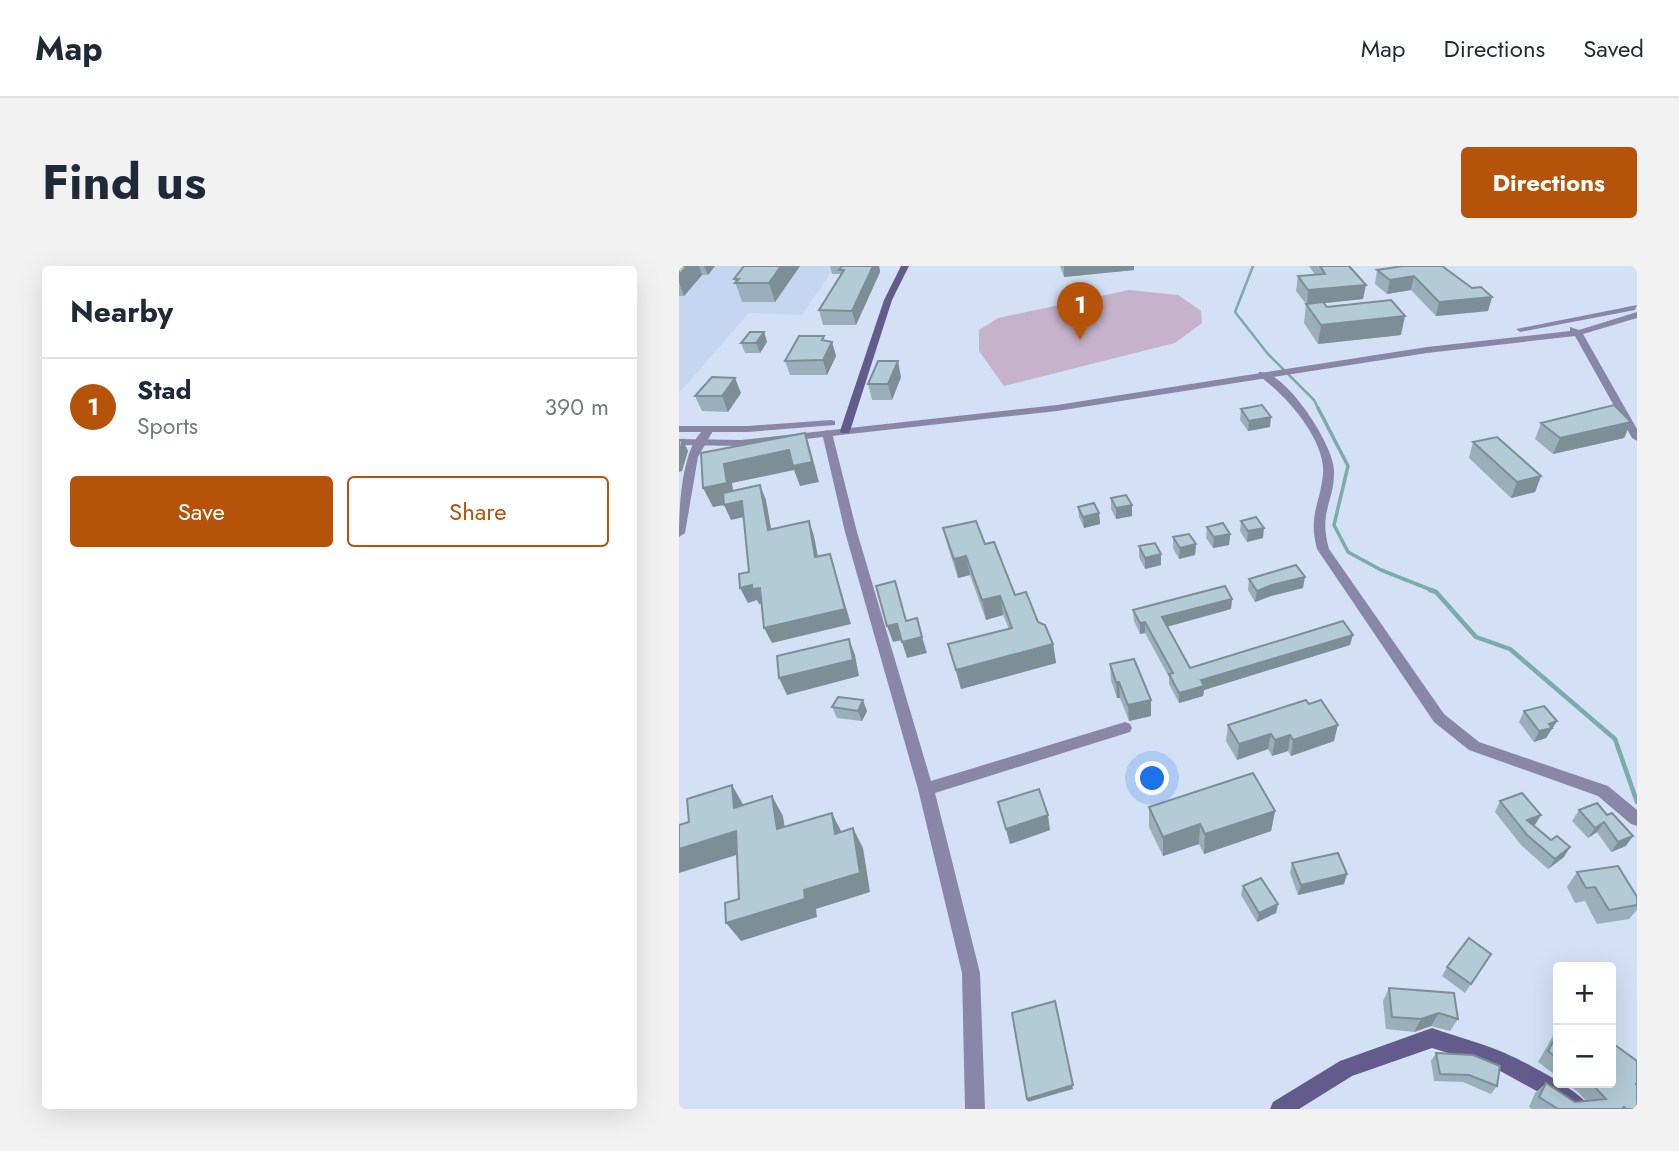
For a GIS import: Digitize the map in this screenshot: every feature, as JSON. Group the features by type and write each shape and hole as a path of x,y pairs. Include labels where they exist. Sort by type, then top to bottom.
{"main road":[{"path":"847,426 888,300 905,266"},
{"path":"1280,1109 1347,1068 1431,1038 1497,1059 1549,1087 1581,1109"}],"street":[{"path":"680,430 847,426 1057,408 1289,365 1637,307"},
{"path":"1289,365 1539,335 1579,333 1637,315"},
{"path":"1564,321 1579,333 1633,426 1637,438"},
{"path":"1269,370 1271,379 1299,408 1325,451 1330,468 1316,529 1323,550 1439,718 1474,746 1603,791 1637,819"},
{"path":"679,442 741,443 827,433 847,426"},
{"path":"679,533 698,443 709,429"},
{"path":"827,433 851,532 926,789 971,973 975,1109"},
{"path":"926,789 1125,728"}],"shaded area":[{"path":"679,266 835,266 802,315 749,313 679,393"},
{"path":"1129,290 1178,295 1201,311 1202,323 1175,343 1004,386 979,351 979,330 998,318"}],"building":[{"path":"679,266 687,266 679,275"},
{"path":"744,266 781,266 769,283 735,283 739,279 734,279"},
{"path":"842,266 873,266 852,311 819,310 844,270 839,270"},
{"path":"1320,266 1349,266 1366,285 1308,290 1298,276 1325,274"},
{"path":"1403,266 1442,266 1472,288 1481,287 1492,297 1439,302 1414,276 1390,280 1377,270"},
{"path":"1391,300 1405,316 1321,325 1306,304 1323,302 1327,307"},
{"path":"750,332 764,332 756,343 741,343"},
{"path":"799,336 824,336 822,340 832,342 823,360 785,361"},
{"path":"878,361 898,361 888,384 868,384"},
{"path":"712,377 735,378 722,396 695,396"},
{"path":"1262,405 1271,417 1249,421 1241,409"},
{"path":"1614,405 1631,422 1560,438 1541,423"},
{"path":"805,433 812,462 793,466 789,450 724,464 727,483 703,488 701,453"},
{"path":"1497,437 1541,476 1517,482 1473,442"},
{"path":"760,485 768,530 809,521 815,557 830,554 845,609 764,628 760,588 752,589 752,585 740,588 739,574 749,572 742,501 724,505 723,493"},
{"path":"1126,495 1132,505 1116,508 1111,498"},
{"path":"1094,503 1099,513 1083,517 1078,507"},
{"path":"1256,517 1264,528 1248,531 1241,521"},
{"path":"976,521 985,544 994,542 1015,595 1026,592 1038,622 1045,625 1053,644 956,670 948,644 1012,628 1000,596 982,600 966,556 954,559 943,528"},
{"path":"1223,523 1230,534 1214,537 1207,527"},
{"path":"1189,534 1196,544 1180,548 1173,537"},
{"path":"1155,543 1161,554 1145,558 1139,546"},
{"path":"1296,565 1305,577 1257,591 1249,579"},
{"path":"895,581 906,621 917,618 922,637 902,642 897,624 887,626 876,586"},
{"path":"1225,586 1232,599 1162,617 1190,668 1343,621 1353,635 1201,680 1204,686 1179,693 1169,674 1173,673 1145,622 1140,623 1133,610"},
{"path":"849,639 853,660 779,678 777,656"},
{"path":"1134,659 1151,700 1128,705 1110,664"},
{"path":"838,697 863,700 858,711 832,707"},
{"path":"1306,700 1309,704 1321,700 1338,725 1293,740 1290,735 1275,740 1271,734 1239,744 1228,725"},
{"path":"1544,706 1557,721 1549,724 1552,728 1539,731 1524,711"},
{"path":"1253,773 1275,811 1205,834 1200,824 1163,837 1149,807"},
{"path":"732,785 734,808 772,796 777,829 832,813 835,834 853,828 860,873 804,890 805,899 726,923 725,903 739,899 736,831 679,849 679,825 689,822 687,799"},
{"path":"1039,789 1048,815 1006,829 998,802"},
{"path":"1522,793 1541,815 1527,820 1551,840 1557,836 1570,847 1555,859 1527,835 1500,801"},
{"path":"1597,803 1607,815 1612,813 1633,836 1618,842 1604,822 1595,828 1579,810"},
{"path":"1338,853 1347,874 1301,885 1292,863"},
{"path":"1618,866 1637,897 1637,905 1609,910 1595,887 1586,888 1577,872"},
{"path":"1261,878 1278,904 1259,913 1243,886"},
{"path":"1469,938 1491,954 1471,984 1447,967"},
{"path":"1389,988 1454,993 1458,1019 1439,1013 1421,1019 1392,1017"},
{"path":"1055,1001 1073,1085 1027,1099 1012,1013"},
{"path":"1553,1042 1553,1055 1548,1051"},
{"path":"1616,1046 1637,1061 1637,1109 1558,1109 1539,1097 1546,1083 1575,1102 1606,1099 1596,1088 1616,1088"},
{"path":"1436,1053 1473,1055 1500,1066 1497,1086 1469,1075 1440,1074"}],"waterway":[{"path":"1253,266 1235,312 1268,354 1314,400 1318,408"},
{"path":"1318,408 1348,466 1334,525 1348,552 1381,570 1434,591"},
{"path":"1430,590 1436,592 1476,637 1510,649 1615,739 1637,802"}],"place":[{"name":"Stad","path":"1080,340"}]}
